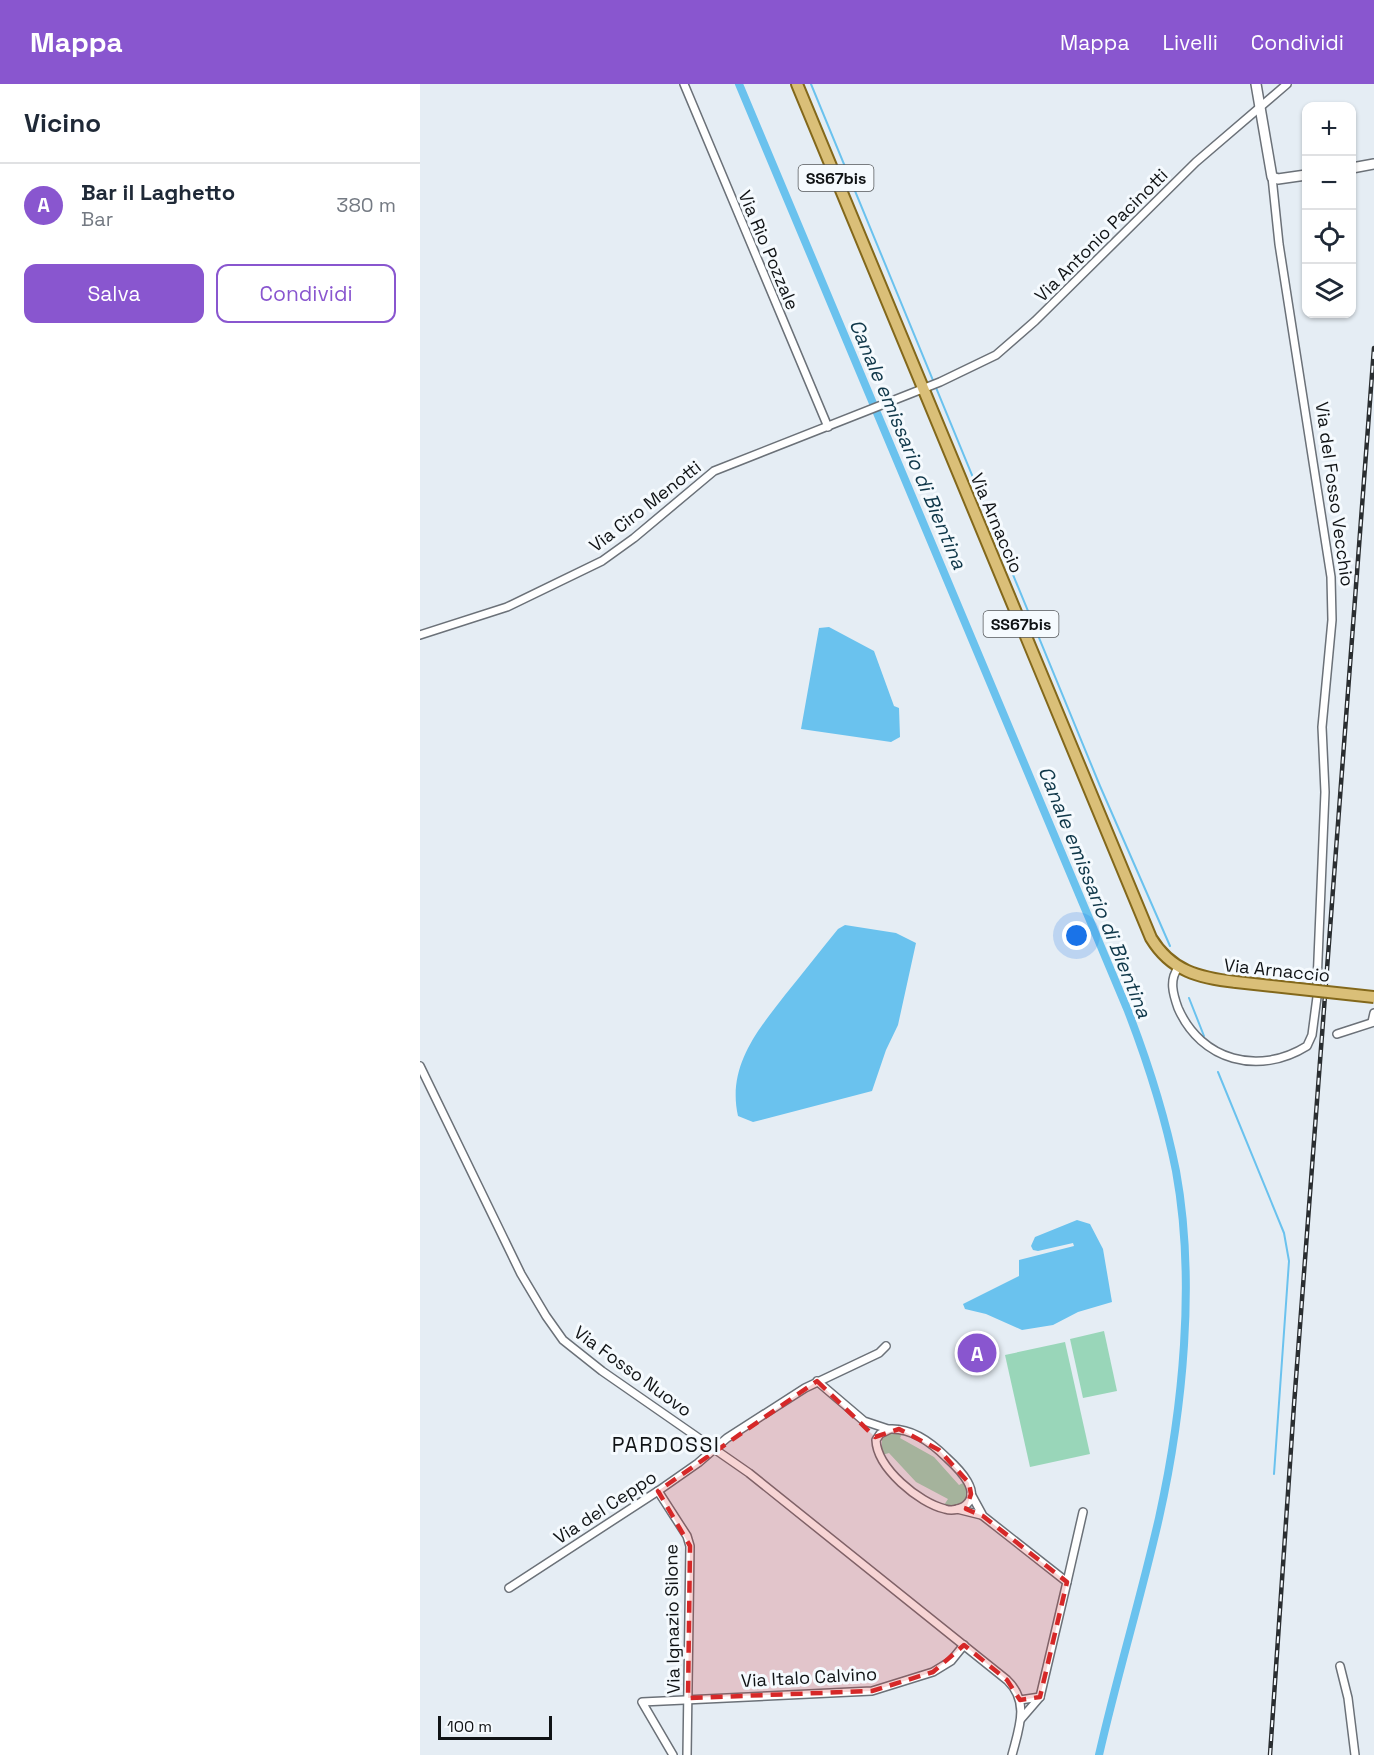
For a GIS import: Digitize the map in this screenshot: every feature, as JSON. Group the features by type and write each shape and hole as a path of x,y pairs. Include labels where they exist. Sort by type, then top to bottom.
{"main road":[{"name":"Via Arnaccio","path":"797,84 931,385 1145,926 1158,949 1178,968 1200,977 1374,998"}],"street":[{"name":"Via Rio Pozzale","path":"684,84 828,427"},
{"name":"Via del Fosso Vecchio","path":"1256,84 1272,177 1279,244 1293,322 1332,587 1332,621 1322,726 1325,792 1317,983"},
{"name":"Via Antonio Pacinotti","path":"931,385 989,359 1013,341 1196,162 1287,84"},
{"path":"1356,167 1374,164"},
{"path":"1272,177 1278,179 1302,176"},
{"name":"Via Ciro Menotti","path":"420,635 480,617 575,575 634,538 707,475 931,385"},
{"path":"1178,968 1172,982 1177,1004 1193,1034 1229,1058 1249,1062 1272,1060 1302,1049 1311,1041 1317,996"},
{"path":"1337,1034 1373,1022 1374,1013"},
{"name":"Via Fosso Nuovo","path":"420,1066 506,1245 552,1327 570,1347 716,1448 1012,1684 1020,1700"},
{"name":"Via del Ceppo","path":"509,1588 658,1491 716,1448 817,1381 879,1353 886,1346"},
{"path":"817,1381 864,1421 875,1427 910,1432 939,1450 963,1474 983,1516"},
{"path":"864,1421 876,1440 882,1461 908,1489 937,1507 957,1509 983,1516 1067,1582"},
{"path":"876,1440 880,1434 890,1429"},
{"name":"Via Ignazio Silone","path":"658,1491 687,1536 690,1546 687,1755"},
{"path":"957,1509 967,1503 971,1494"},
{"path":"1021,1719 1040,1697 1083,1512"},
{"name":"Via Italo Calvino","path":"642,1702 872,1691 933,1672 951,1661 964,1645"},
{"path":"1340,1666 1348,1698 1355,1755"},
{"path":"1012,1755 1021,1719 1020,1700 1040,1697"},
{"name":"Via Ignazio Silone","path":"642,1702 673,1755"}],"highlighted area":[{"path":"817,1381 875,1437 899,1429 939,1450 969,1483 971,1494 966,1509 983,1516 1067,1582 1040,1697 1020,1700 1007,1680 964,1645 933,1672 872,1691 688,1698 690,1546 658,1491"}],"green space":[{"path":"1104,1331 1117,1391 1083,1398 1070,1339"},
{"path":"1065,1342 1090,1454 1030,1467 1005,1355"},
{"path":"894,1431 903,1432 900,1438 934,1457 959,1485 965,1482 968,1493 963,1503 951,1507 944,1505 948,1499 916,1482 889,1453 882,1455 882,1439"}],"water":[{"path":"829,627 874,651 894,706 899,708 900,737 891,742 801,729 819,628"},
{"path":"845,925 896,933 916,943 898,1025 886,1050 872,1091 753,1122 738,1116 737,1081 747,1051 755,1036 831,937"},
{"path":"1077,1220 1090,1224 1103,1249 1112,1302 1078,1312 1053,1325 1022,1330 986,1314 965,1309 963,1304 1019,1276 1019,1260 1074,1246 1073,1243 1038,1251 1033,1250 1031,1246 1035,1237"}],"waterway":[{"name":"Canale emissario di Bientina","path":"739,84 1128,1011 1155,1090 1172,1150 1182,1213 1186,1300 1175,1434 1159,1518 1099,1755"},
{"path":"811,84 1100,786 1170,946"},
{"path":"1189,998 1204,1036"},
{"path":"1218,1072 1284,1233 1289,1261 1274,1474"}],"railway":[{"path":"1270,1755 1294,1405 1374,348"}],"place":[{"name":"Bar il Laghetto","path":"977,1353"}],"district":[{"name":"PARDOSSI","path":"666,1444"}]}
